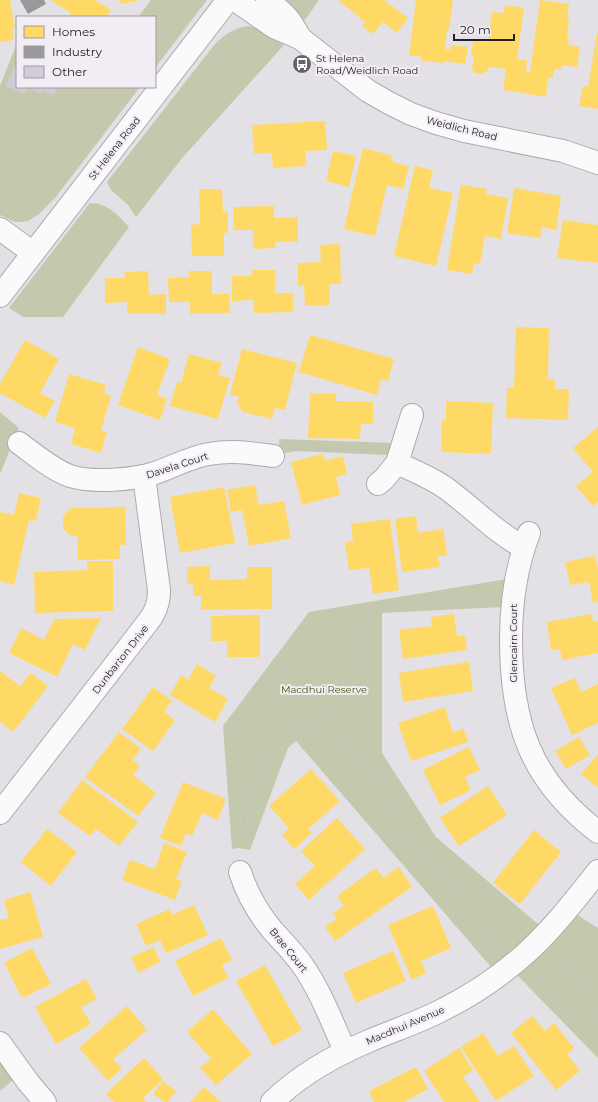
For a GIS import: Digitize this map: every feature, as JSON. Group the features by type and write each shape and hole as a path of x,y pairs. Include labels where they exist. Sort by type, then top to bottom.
{"street":[{"name":"St Helena Road","path":"0,296 228,0"},
{"name":"Weidlich Road","path":"235,0 274,27 300,38 368,91 411,114 464,131 530,143 598,162"},
{"name":"Weidlich Road","path":"267,0 285,14 293,23 300,38"},
{"path":"0,229 33,253"},
{"path":"378,484 388,475 397,463 412,415"},
{"name":"Davela Court","path":"19,443 60,471 70,476 93,480 154,474 192,458 226,451 273,456"},
{"name":"Glencairn Court","path":"397,463 446,488 498,531 526,540 514,589 511,615 512,676 515,702 530,750 540,770 572,811 598,832"},
{"name":"Dunbarton Drive","path":"0,813 144,628 157,609 160,590 144,476"},
{"name":"Macdhui Avenue","path":"272,1102 308,1072 345,1051 445,1009 496,977 524,955 545,934 598,871"},
{"name":"Brae Court","path":"240,872 248,894 255,907 303,965 314,984 345,1051"},
{"path":"0,1043 28,1082 45,1102"}],"path":[{"path":"273,456 275,451 281,448 376,451"},
{"path":"250,840 244,836 244,819 263,755 274,740 314,721 338,698 352,674 361,650 368,619 373,610 385,606 495,595"},
{"path":"324,713 373,772 397,822 468,908 505,948"},
{"path":"556,948 598,1010"}],"green space":[{"path":"151,0 207,0 156,67 156,16 139,16"},
{"path":"281,0 319,0 305,20"},
{"path":"248,26 262,29 284,45 183,157 136,217 128,205 111,190 107,182 215,44 230,32 238,28"},
{"path":"16,46 16,88 139,88 55,198 39,214 28,221 15,222 0,215 0,86"},
{"path":"89,204 102,205 107,208 117,215 129,227 63,317 23,317 9,308"},
{"path":"0,412 19,428 0,474"},
{"path":"279,439 394,443 387,455 296,451 280,454"},
{"name":"Macdhui Reserve","path":"507,579 502,607 382,613 382,753 436,837 539,925 508,955 492,968 296,741 288,748 250,850 238,848 232,849 223,726 309,612"},
{"path":"576,914 598,928 598,1058 517,975"},
{"path":"0,1060 14,1079 0,1091"}],"building: Homes":[{"path":"0,0 10,0 15,28 12,28 14,40 0,42"},
{"path":"50,0 95,0 111,10 108,16 70,16 71,13"},
{"path":"119,0 138,0 138,1 120,4"},
{"path":"338,0 384,0 408,18 397,33 383,22 373,34 362,26 365,22"},
{"path":"416,0 453,0 445,49 450,50 451,45 468,47 465,64 444,61 444,63 422,61 422,57 409,55"},
{"path":"540,0 569,4 567,19 569,19 567,37 569,38 568,45 580,47 577,67 562,65 562,70 554,69 553,78 548,77 546,97 503,90 506,69 488,67 488,70 483,74 475,73 472,68 474,55 471,55 473,40 488,42 492,12 504,13 505,5 524,8 517,59 527,60 526,72 530,72"},
{"path":"597,33 598,109 579,106 583,86 588,87"},
{"path":"325,121 327,150 305,151 306,166 273,168 272,153 254,154 252,125"},
{"path":"363,148 391,155 393,162 409,166 403,189 387,185 375,236 344,229"},
{"path":"333,151 356,156 349,187 326,181"},
{"path":"415,166 433,170 429,188 453,193 436,266 394,256"},
{"path":"461,185 487,189 486,194 508,198 501,239 485,236 480,264 474,263 472,274 447,270"},
{"path":"514,188 561,196 556,230 542,227 540,238 507,233"},
{"path":"199,189 222,189 223,211 228,211 228,233 224,233 224,256 192,256 191,225 200,224"},
{"path":"274,206 274,218 298,217 298,242 275,242 275,248 253,249 253,230 234,230 233,207"},
{"path":"563,220 598,225 598,263 557,258"},
{"path":"340,244 341,284 329,284 330,305 305,306 304,285 298,286 298,263 321,262 320,245"},
{"path":"252,270 275,270 275,293 293,293 293,312 254,313 253,300 232,301 232,276 252,276"},
{"path":"148,271 149,295 166,294 166,314 127,314 127,302 105,303 105,278 125,278 125,272"},
{"path":"188,271 212,271 212,294 229,294 230,313 190,314 190,302 169,302 168,278 189,277"},
{"path":"516,327 549,328 548,379 555,379 555,389 569,389 568,420 506,418 507,388 514,388"},
{"path":"310,335 394,359 388,381 381,379 377,395 299,372"},
{"path":"25,340 59,359 40,393 55,401 45,418 0,393 0,384"},
{"path":"138,347 170,359 157,395 167,399 160,420 118,405"},
{"path":"242,349 297,363 285,410 275,408 272,419 243,412 237,403 239,397 230,394"},
{"path":"189,354 222,363 218,375 230,378 218,419 170,406 177,382 181,383"},
{"path":"69,374 106,385 104,393 111,396 101,430 107,432 101,453 71,444 75,428 55,422"},
{"path":"310,393 336,394 336,401 373,402 373,424 361,424 360,439 308,438"},
{"path":"446,401 493,403 491,454 441,452 442,420 446,420"},
{"path":"598,427 598,502 593,506 576,486 593,472 573,448"},
{"path":"323,454 325,461 343,456 347,474 336,477 340,495 302,505 291,462"},
{"path":"255,485 259,505 284,501 291,538 249,546 242,510 231,512 227,490"},
{"path":"224,487 235,543 180,553 170,497"},
{"path":"19,493 41,498 36,521 29,520 14,585 0,581 0,512 14,515"},
{"path":"125,507 126,545 120,545 120,559 78,560 77,536 71,536 63,529 63,516 71,508"},
{"path":"416,516 418,533 443,529 447,555 438,556 440,567 402,572 395,519"},
{"path":"390,519 399,590 373,594 369,568 349,570 345,542 353,541 351,524"},
{"path":"595,556 598,568 598,602 593,603 589,582 570,585 565,562"},
{"path":"87,561 113,561 113,611 35,613 34,572 87,570"},
{"path":"210,566 210,580 247,579 247,567 272,567 272,609 201,610 201,596 193,596 193,584 187,584 187,567"},
{"path":"454,614 457,636 465,635 467,650 403,659 399,630 432,626 431,617"},
{"path":"592,614 593,622 598,621 598,653 562,660 560,649 551,650 547,622"},
{"path":"260,615 260,657 227,657 227,641 211,641 211,616"},
{"path":"101,618 85,650 73,644 57,677 9,653 21,628 44,640 54,619"},
{"path":"469,662 473,691 403,702 399,673"},
{"path":"197,664 216,676 209,688 228,699 215,722 170,695 181,675 188,680"},
{"path":"0,671 20,686 31,673 48,686 13,732 0,722"},
{"path":"575,678 581,692 598,684 598,723 572,735 551,688"},
{"path":"153,687 172,701 164,712 175,720 153,751 122,729"},
{"path":"445,707 453,732 464,729 468,742 411,761 398,723"},
{"path":"119,732 141,749 132,760 140,766 133,775 156,793 138,816 85,777"},
{"path":"579,737 590,755 566,769 555,751"},
{"path":"469,747 480,770 465,777 471,790 440,805 423,770"},
{"path":"598,754 598,788 581,774"},
{"path":"311,769 340,801 308,829 312,833 294,849 282,835 289,828 269,806"},
{"path":"82,780 138,822 119,846 96,829 90,836 58,813"},
{"path":"183,782 226,799 218,820 202,813 192,836 186,833 181,846 160,838"},
{"path":"488,786 507,815 459,846 440,818"},
{"path":"337,818 365,849 309,900 295,884 315,866 301,851"},
{"path":"47,829 77,852 51,886 21,862"},
{"path":"534,830 561,852 520,904 493,883"},
{"path":"164,843 187,852 176,879 182,881 175,900 122,880 130,860 155,869"},
{"path":"399,867 412,887 335,941 325,927 337,918 333,913 344,906 337,896 376,868 383,878"},
{"path":"30,892 43,937 0,949 0,920 9,918 4,900"},
{"path":"194,905 208,935 166,953 160,940 146,946 136,924 170,909 172,915"},
{"path":"433,906 451,948 421,961 426,973 412,980 388,925"},
{"path":"221,938 232,960 222,965 228,978 193,996 175,961"},
{"path":"154,947 160,962 138,973 131,957"},
{"path":"32,948 51,984 22,998 4,963"},
{"path":"393,951 406,981 356,1003 343,973"},
{"path":"265,965 302,1030 273,1046 236,981"},
{"path":"86,979 97,999 81,1007 91,1024 56,1044 35,1007"},
{"path":"127,1006 147,1030 113,1059 122,1069 108,1081 79,1048"},
{"path":"213,1009 252,1054 216,1085 200,1068 211,1059 187,1032"},
{"path":"532,1016 545,1031 554,1023 574,1048 567,1054 580,1071 556,1090 511,1033"},
{"path":"483,1033 498,1056 514,1046 534,1076 496,1101 461,1047"},
{"path":"459,1048 473,1070 463,1077 480,1102 444,1102 424,1071"},
{"path":"144,1058 163,1079 143,1098 146,1102 114,1102 106,1094"},
{"path":"416,1067 428,1089 404,1102 374,1102 369,1091"},
{"path":"163,1081 176,1091 168,1102 165,1102 153,1094"},
{"path":"204,1087 221,1102 190,1102"}],"building: Industry":[{"path":"20,0 44,0 46,4 28,14"}],"building: Other":[{"path":"16,63 16,88 27,88 24,94 6,86"},
{"path":"30,88 57,88 54,95 43,91 42,94"}],"place":[{"name":"St Helena Road/Weidlich Road","path":"302,64"}]}
